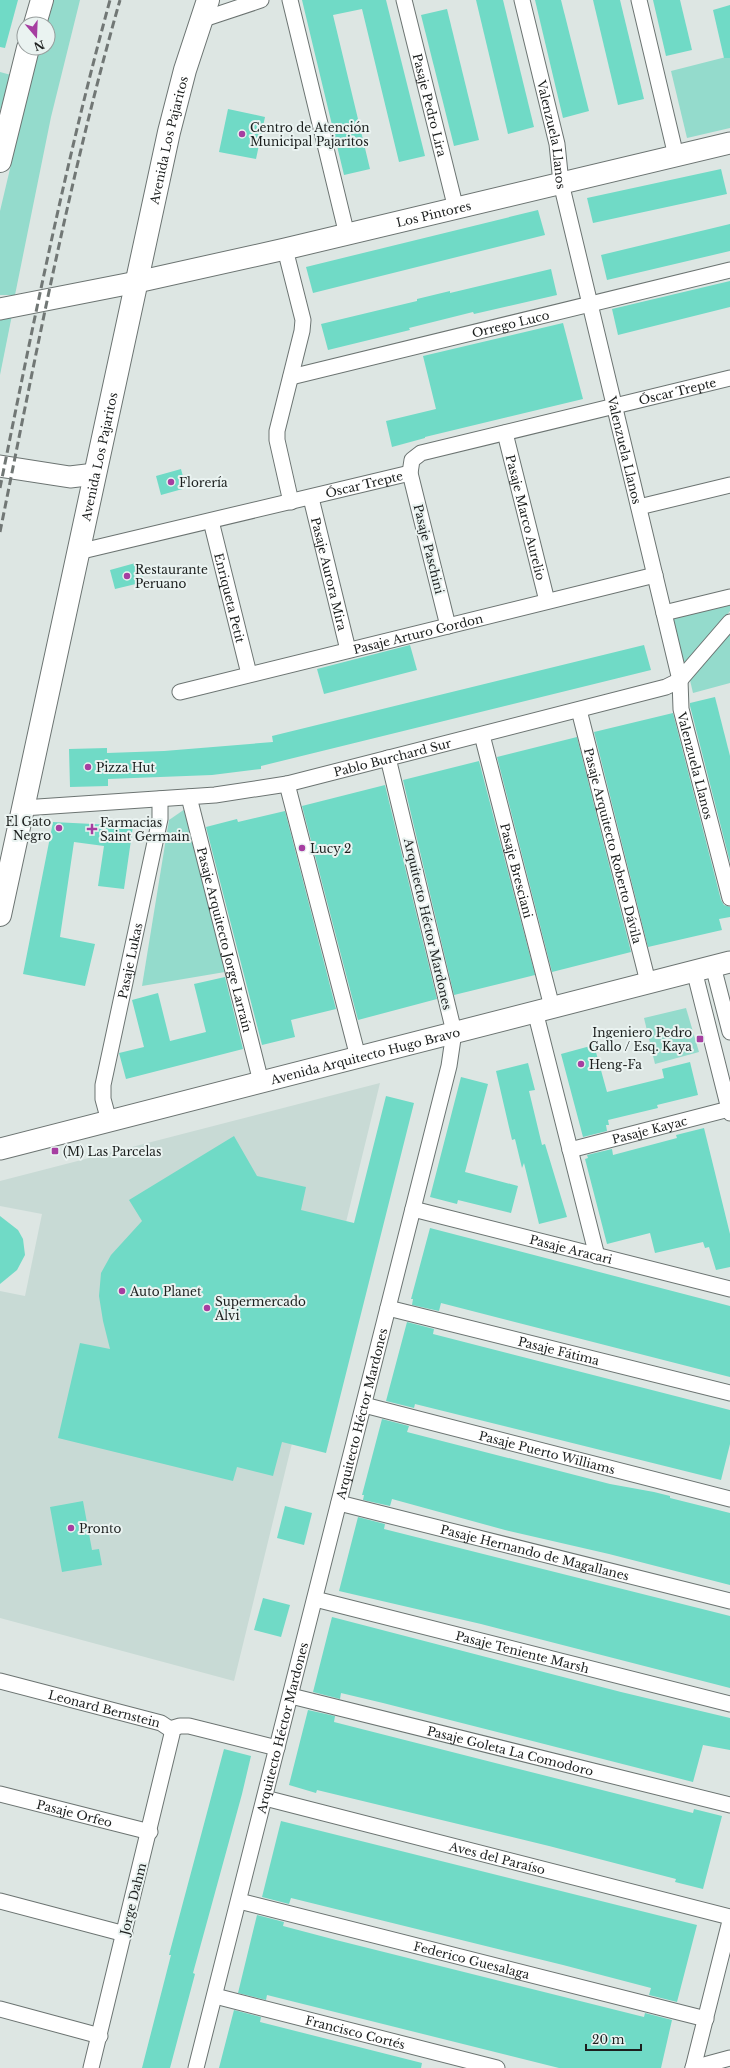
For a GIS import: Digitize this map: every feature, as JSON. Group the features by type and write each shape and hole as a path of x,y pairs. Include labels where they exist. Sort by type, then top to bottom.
{"main road":[{"path":"37,16 42,0"},
{"name":"Avenida Los Pajaritos","path":"0,915 169,132 204,10"},
{"path":"0,161 26,56"}],"street":[{"path":"204,10 261,0"},
{"path":"290,0 347,235"},
{"name":"Pasaje Pedro Lira","path":"404,0 456,209"},
{"name":"Valenzuela Llanos","path":"522,0 557,144 561,183 680,680 681,710 730,898"},
{"path":"639,0 676,156"},
{"name":"Los Pintores","path":"0,309 137,282 347,235 730,143"},
{"path":"285,249 303,320 302,331 276,440 291,502"},
{"name":"Orrego Luco","path":"291,377 730,270"},
{"name":"Óscar Trepte","path":"78,552 311,498 410,473 412,460 421,453 730,378"},
{"name":"Pasaje Marco Aurelio","path":"505,433 547,601"},
{"path":"0,466 70,477 95,474"},
{"name":"Pasaje Paschini","path":"410,473 448,626"},
{"path":"639,507 730,485"},
{"name":"Pasaje Aurora Mira","path":"311,498 348,650"},
{"name":"Enriqueta Petit","path":"211,521 249,674"},
{"name":"Pasaje Arturo Gordon","path":"180,692 655,575"},
{"path":"664,614 730,597"},
{"name":"Pablo Burchard Sur","path":"23,808 190,797 241,792 287,784 579,710 666,687 680,680 730,622"},
{"name":"Pasaje Arquitecto Roberto Dávila","path":"579,710 648,982"},
{"name":"Pasaje Bresciani","path":"482,734 543,1009 570,1150 597,1256"},
{"name":"Arquitecto Héctor Mardones","path":"196,2068 449,1066 454,1032 388,758"},
{"path":"287,784 358,1057"},
{"name":"Pasaje Arquitecto Jorge Larraín","path":"190,797 261,1082"},
{"name":"Pasaje Lukas","path":"109,1121 103,1099 103,1085 160,819 160,799"},
{"path":"712,966 730,1032"},
{"path":"712,966 729,1111"},
{"name":"Avenida Arquitecto Hugo Bravo","path":"0,1149 712,966"},
{"name":"Pasaje Kayac","path":"570,1150 729,1111"},
{"name":"Pasaje Aracari","path":"413,1209 730,1289"},
{"name":"Pasaje Fátima","path":"388,1308 730,1393"},
{"name":"Pasaje Puerto Williams","path":"364,1405 730,1499"},
{"name":"Pasaje Hernando de Magallanes","path":"339,1502 730,1601"},
{"name":"Pasaje Teniente Marsh","path":"315,1599 730,1704"},
{"name":"Leonard Bernstein","path":"0,1681 161,1723 170,1729 180,1726 189,1726 277,1748"},
{"name":"Pasaje Goleta La Comodoro","path":"291,1696 730,1805"},
{"name":"Jorge Dahm","path":"92,2068 172,1740 170,1729"},
{"name":"Pasaje Orfeo","path":"0,1794 150,1832"},
{"name":"Aves del Paraíso","path":"265,1798 730,1917"},
{"path":"0,1901 125,1934"},
{"name":"Federico Guesalaga","path":"238,1901 706,2019"},
{"path":"730,1921 693,2068 730,2058"},
{"name":"Francisco Cortés","path":"215,1996 497,2068"},
{"path":"0,2009 100,2036"}],"shaded area":[{"path":"380,1083 234,1681 0,1618 0,1291 25,1296 42,1214 0,1206 0,1181"}],"green space":[{"path":"54,0 80,0 51,117 15,295 0,295 0,211 38,56 56,56 56,16 49,16"},
{"path":"730,56 730,128 687,138 671,71"},
{"path":"0,72 11,75 0,111"},
{"path":"12,315 0,375 0,318"},
{"path":"730,604 730,611 684,667 672,619"},
{"path":"730,628 730,683 693,693 689,676"},
{"path":"185,809 225,972 142,986 169,820"},
{"path":"686,1008 699,1052 655,1064 644,1018"}],"building":[{"path":"0,0 18,0 5,48 0,47"},
{"path":"302,0 386,0 425,156 399,162 362,9 333,15 370,169 344,175"},
{"path":"476,0 503,0 534,127 508,134"},
{"path":"535,0 561,0 589,111 563,118"},
{"path":"593,0 620,0 644,99 618,105"},
{"path":"653,0 680,0 692,50 666,56"},
{"path":"730,5 730,58 724,58 713,10"},
{"path":"447,9 479,140 454,146 421,15"},
{"name":"Centro de Atención Municipal Pajaritos","path":"228,109 265,117 256,159 219,152"},
{"path":"721,169 727,194 593,223 587,198"},
{"path":"538,210 545,235 313,293 306,267"},
{"path":"730,224 730,251 607,280 601,255"},
{"path":"551,269 557,295 474,314 473,312 409,328 410,330 328,350 321,324 417,301 417,299 450,291 450,293"},
{"path":"730,281 730,307 618,335 612,309"},
{"path":"563,323 583,399 425,437 392,447 386,421 436,409 423,356"},
{"name":"Florería","path":"181,469 186,488 161,495 156,476"},
{"name":"Restaurante Peruano","path":"139,562 144,582 115,589 110,570"},
{"path":"410,645 417,670 324,694 317,669"},
{"path":"644,645 651,670 261,766 261,769 212,775 108,779 108,786 70,787 69,749 107,748 107,753 164,751 273,742 272,736"},
{"path":"715,697 730,756 730,862 690,706 690,703"},
{"path":"673,713 721,900 724,905 730,907 730,917 719,919 722,930 648,947 594,732"},
{"path":"577,737 631,952 552,972 497,757"},
{"path":"479,761 535,975 454,995 403,780"},
{"path":"385,785 437,999 358,1020 302,806"},
{"path":"285,811 336,1009 291,1020 295,1037 262,1045 206,827 237,819 238,822"},
{"path":"53,822 133,826 124,889 98,886 104,846 74,842 60,937 95,944 85,986 23,974"},
{"path":"225,977 243,1049 126,1079 119,1053 144,1047 132,1000 158,993 170,1041 206,1032 194,984"},
{"path":"594,1045 607,1092 664,1078 662,1069 690,1062 698,1095 657,1105 658,1108 608,1120 609,1125 606,1125 607,1131 583,1137 561,1054"},
{"path":"528,1063 535,1090 529,1091 542,1145 545,1144 567,1217 539,1224 524,1163 522,1168 515,1139 512,1140 496,1071"},
{"path":"461,1077 488,1084 465,1172 518,1186 511,1213 458,1200 457,1204 430,1197"},
{"name":"Supermercado Alvi","path":"386,1096 414,1103 326,1453 282,1442 273,1476 237,1467 233,1481 58,1438 80,1343 110,1349 99,1296 101,1273 111,1255 142,1221 129,1200 234,1136 257,1176 306,1187 301,1210 354,1223"},
{"path":"704,1128 730,1234 730,1267 716,1270 709,1247 705,1248 703,1242 655,1253 650,1233 607,1244 585,1159 588,1158 587,1155 612,1149 613,1155 677,1138 676,1135"},
{"path":"0,1216 18,1230 23,1239 25,1255 17,1270 0,1284"},
{"path":"430,1228 730,1306 730,1377 441,1303 439,1311 412,1305 413,1299 411,1299"},
{"path":"407,1322 434,1329 433,1334 730,1410 730,1444 721,1480 415,1404 414,1408 386,1401"},
{"path":"382,1419 409,1426 407,1432 610,1484 670,1496 670,1498 730,1513 730,1585 609,1554 505,1530 392,1499 390,1506 363,1500 364,1495 362,1495"},
{"name":"Pronto","path":"83,1501 92,1550 99,1549 102,1565 62,1572 50,1507"},
{"path":"285,1506 312,1513 304,1545 277,1538"},
{"path":"358,1517 385,1524 384,1529 730,1616 730,1688 481,1624 339,1591"},
{"path":"263,1598 290,1605 281,1637 254,1630"},
{"path":"332,1617 621,1692 730,1718 730,1750 703,1745 693,1782 341,1693 340,1699 313,1692"},
{"path":"308,1710 335,1716 334,1722 693,1813 694,1809 722,1816 703,1889 675,1882 676,1879 549,1846 317,1790 316,1793 289,1785"},
{"path":"224,1749 251,1756 242,1794 193,1973 195,1974 170,2068 142,2068 171,1955 169,1955"},
{"path":"281,1821 697,1925 677,2002 649,1995 651,1988 563,1965 291,1898 289,1904 262,1897"},
{"path":"257,1915 284,1922 283,1926 336,1940 644,2017 645,2013 672,2020 661,2068 559,2068 267,1995 266,2000 238,1993"},
{"path":"234,2010 261,2017 260,2022 422,2063 421,2068 219,2068"}],"railway":[{"path":"0,488 65,182 110,0"},
{"path":"0,532 70,198 85,132 120,0"}],"place":[{"name":"Centro de Atención Municipal Pajaritos","path":"242,134"},
{"name":"Florería","path":"171,482"},
{"name":"Restaurante Peruano","path":"127,576"},
{"name":"Pizza Hut","path":"88,767"},
{"name":"El Gato Negro","path":"59,828"},
{"name":"Farmacias Saint Germain","path":"92,829"},
{"name":"Lucy 2","path":"302,848"},
{"name":"Ingeniero Pedro Gallo / Esq. Kaya","path":"700,1039"},
{"name":"Heng-Fa","path":"581,1064"},
{"name":"(M) Las Parcelas","path":"55,1151"},
{"name":"Auto Planet","path":"122,1291"},
{"name":"Supermercado Alvi","path":"207,1308"},
{"name":"Pronto","path":"71,1528"}]}
